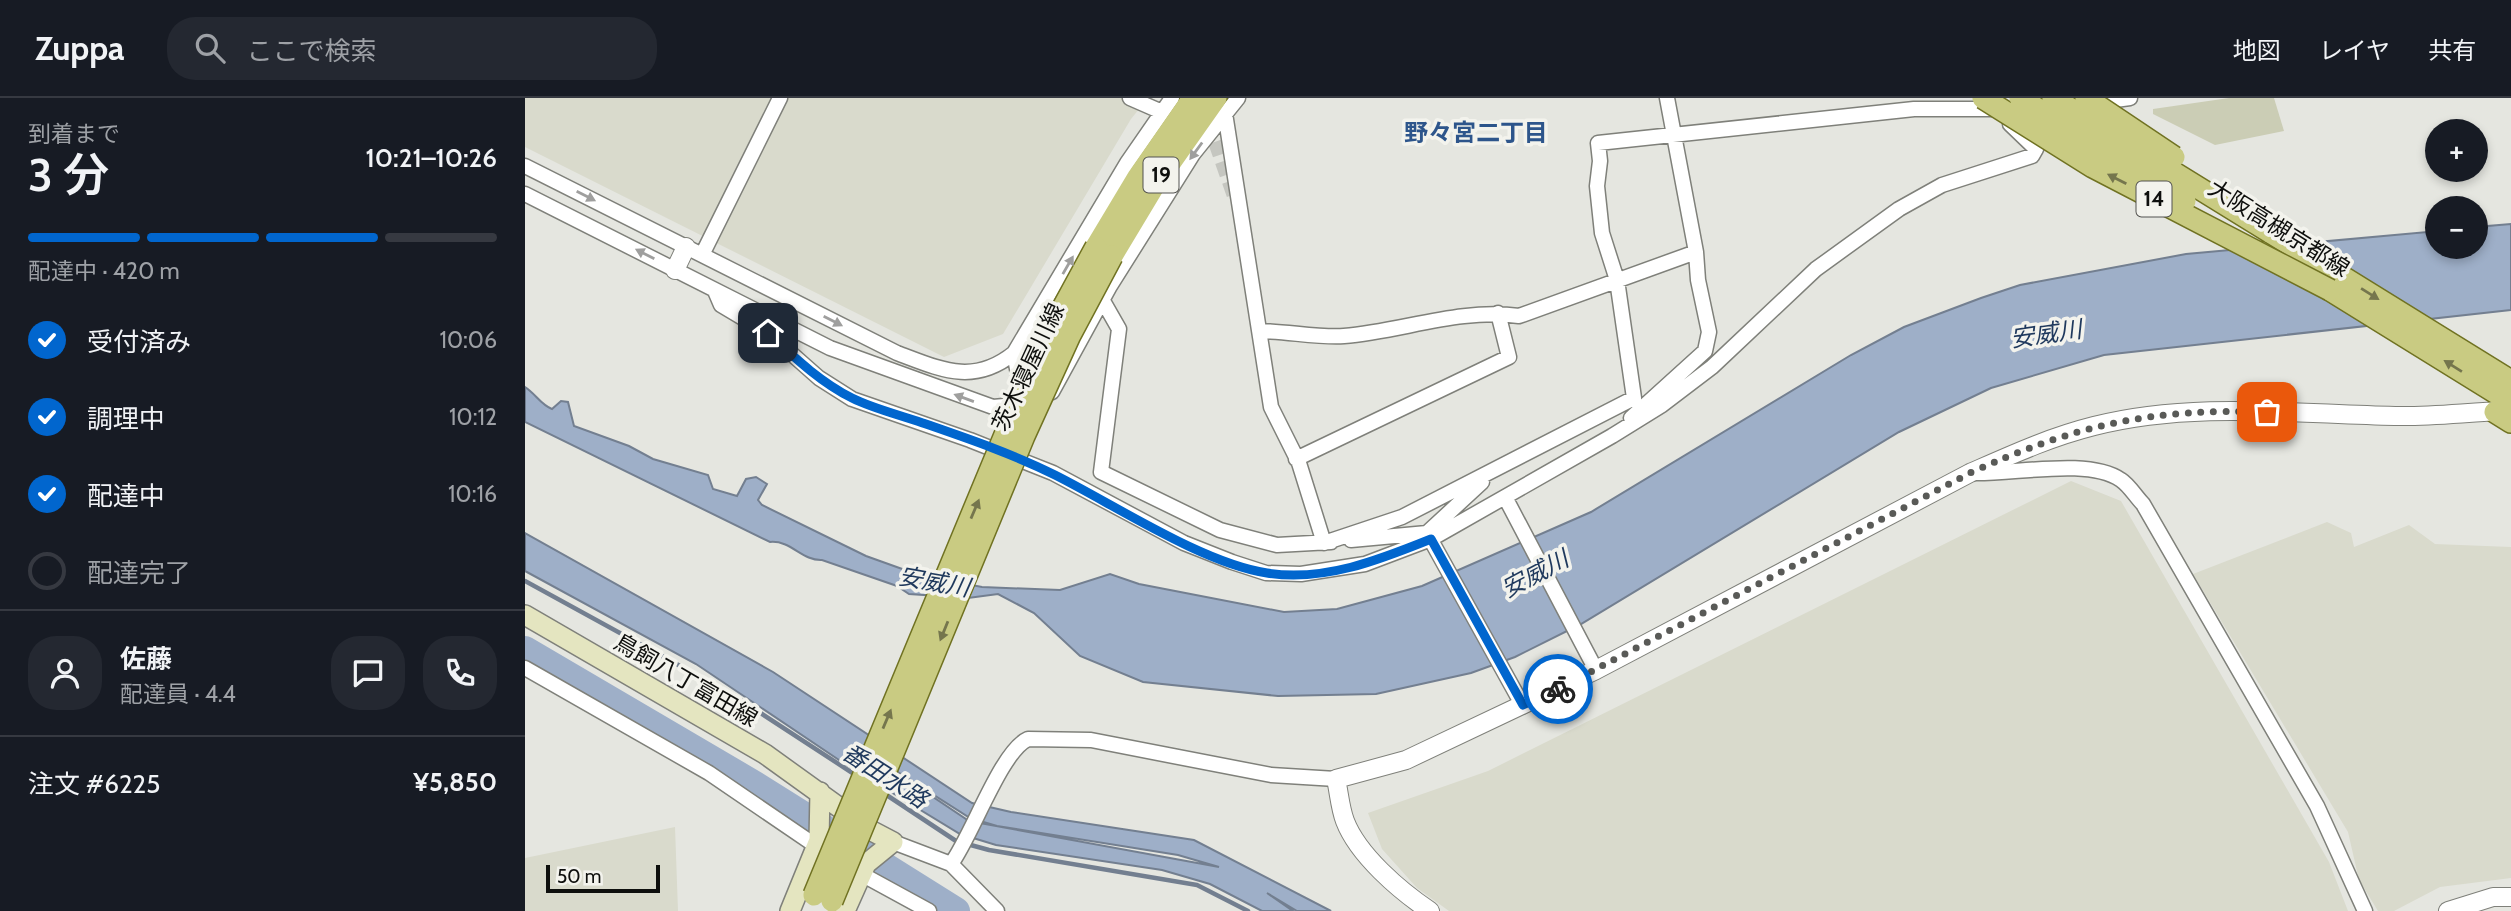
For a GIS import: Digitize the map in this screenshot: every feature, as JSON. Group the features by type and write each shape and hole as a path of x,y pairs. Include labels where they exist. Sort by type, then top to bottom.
{"main road":[{"name":"茨木寝屋川線","path":"826,901 1024,436 1138,177 1193,98"},
{"name":"大阪高槻京都線","path":"2020,98 2330,290 2507,412"},
{"name":"大阪高槻京都線","path":"2053,98 2511,381"},
{"name":"14","path":"2086,98 2230,195 2270,232"},
{"name":"茨木寝屋川線","path":"1104,252 1154,186 1221,106"},
{"name":"14","path":"1982,106 2330,290"},
{"name":"鳥飼八丁富田線","path":"525,615 765,754 819,797 890,844"},
{"path":"819,797 818,844 826,901"},
{"path":"790,911 826,901 890,844"}],"street":[{"path":"675,270 694,251 781,98"},
{"path":"1131,98 1162,112"},
{"path":"525,166 897,353 938,368 971,373 996,368 1014,353 1127,163 1172,98"},
{"path":"525,194 830,348 993,407 1044,400 1057,387 1103,301 1221,106 1238,98"},
{"path":"1612,436 1705,351 1709,332 1671,133 1667,98"},
{"path":"715,291 721,305 768,333 819,378 852,399 970,440 1053,473 1184,542 1231,562 1266,573 1301,574 1336,570 1365,564 1430,538 1612,436 1663,405 1712,367 1816,269 1899,209 1942,185 2032,156 2036,149 2031,142 1982,106 1960,98"},
{"path":"1324,543 1402,517 1634,398 1617,280 1602,233 1597,186 1600,161 1598,143 1671,133 1914,109 2125,98"},
{"path":"1221,106 1271,407 1296,459 1324,543"},
{"path":"1259,331 1343,336 1498,313 1519,316 1696,253"},
{"path":"1103,301 1119,329 1101,472 1220,530 1277,545 1430,538 1497,468"},
{"path":"1296,459 1509,357 1498,313"},
{"path":"1014,353 1018,374 1033,396 1044,400"},
{"path":"951,864 962,849 984,803 1015,749 1022,742 1039,738 1124,745 1271,775 1336,779 1406,760 1521,702 1596,670 1970,473 2034,444 2094,426 2140,417 2231,411 2396,416 2507,412"},
{"path":"1970,473 2090,469 2122,480 2143,504 2317,806 2365,911"},
{"path":"1505,497 1596,670"},
{"path":"1430,538 1521,702"},
{"path":"525,668 709,773 818,844 929,911"},
{"path":"1336,779 1345,822 1372,862 1405,895 1430,911"},
{"path":"890,844 951,864 997,911"},
{"path":"2448,911 2493,897 2511,897"}],"shaded area":[{"path":"525,98 1148,98 1131,119 1003,334 944,357 525,147"},
{"path":"2071,481 2121,501 2329,862 2348,911 1449,911 1417,888 1382,849 1368,813 1488,771"},
{"path":"2327,522 2351,533 2354,547 2409,525 2435,544 2511,547 2511,878 2440,887 2394,911 2378,911 2359,880 2348,832 2193,574"},
{"path":"675,827 678,911 525,911 525,858"}],"green space":[{"path":"2229,98 2274,98 2284,131 2215,145 2153,114 2153,109"}],"water":[{"name":"安威川","path":"2511,224 2511,310 2104,355 1991,388 1899,432 1581,624 1515,657 1471,673 1376,694 1278,696 1143,682 1080,656 1034,613 998,594 968,598 909,594 897,586 808,557 784,544 770,542 525,422 525,387 552,409 561,401 568,402 574,426 629,446 653,459 708,475 713,489 737,496 746,479 756,477 767,484 758,500 762,505 866,556 919,575 982,587 1060,590 1110,574 1139,584 1284,612 1337,609 1422,586 1591,512 1851,355 1904,327 2020,285 2186,254 2425,232 2425,259 2488,259 2488,226"},
{"name":"番田水路","path":"525,533 773,672 972,803 1011,812 1194,840 1331,911 1297,911 1267,893 1293,911 1262,911 1210,884 1162,870 996,845 960,834 845,764 696,664 525,571","holes":["857,746 970,818 997,826 1178,855 1219,867 969,821"]}],"waterway":[{"name":"番田水路","path":"525,581 733,695 857,776"},
{"path":"525,650 755,785 956,911"},
{"name":"番田水路","path":"882,792 956,841 989,850 1197,885 1248,911"}],"tunnel":[{"path":"1208,122 1235,199"}],"way so far":[{"path":"1558,689 1970,473 2034,444 2094,426 2140,417 2186,412 2267,412"}],"district":[{"name":"野々宮二丁目","path":"1476,133"}],"route":[{"path":"768,333 819,378 852,399 970,440 1053,473 1184,542 1266,573 1301,574 1336,570 1390,556 1431,539 1523,705 1558,689"}]}
